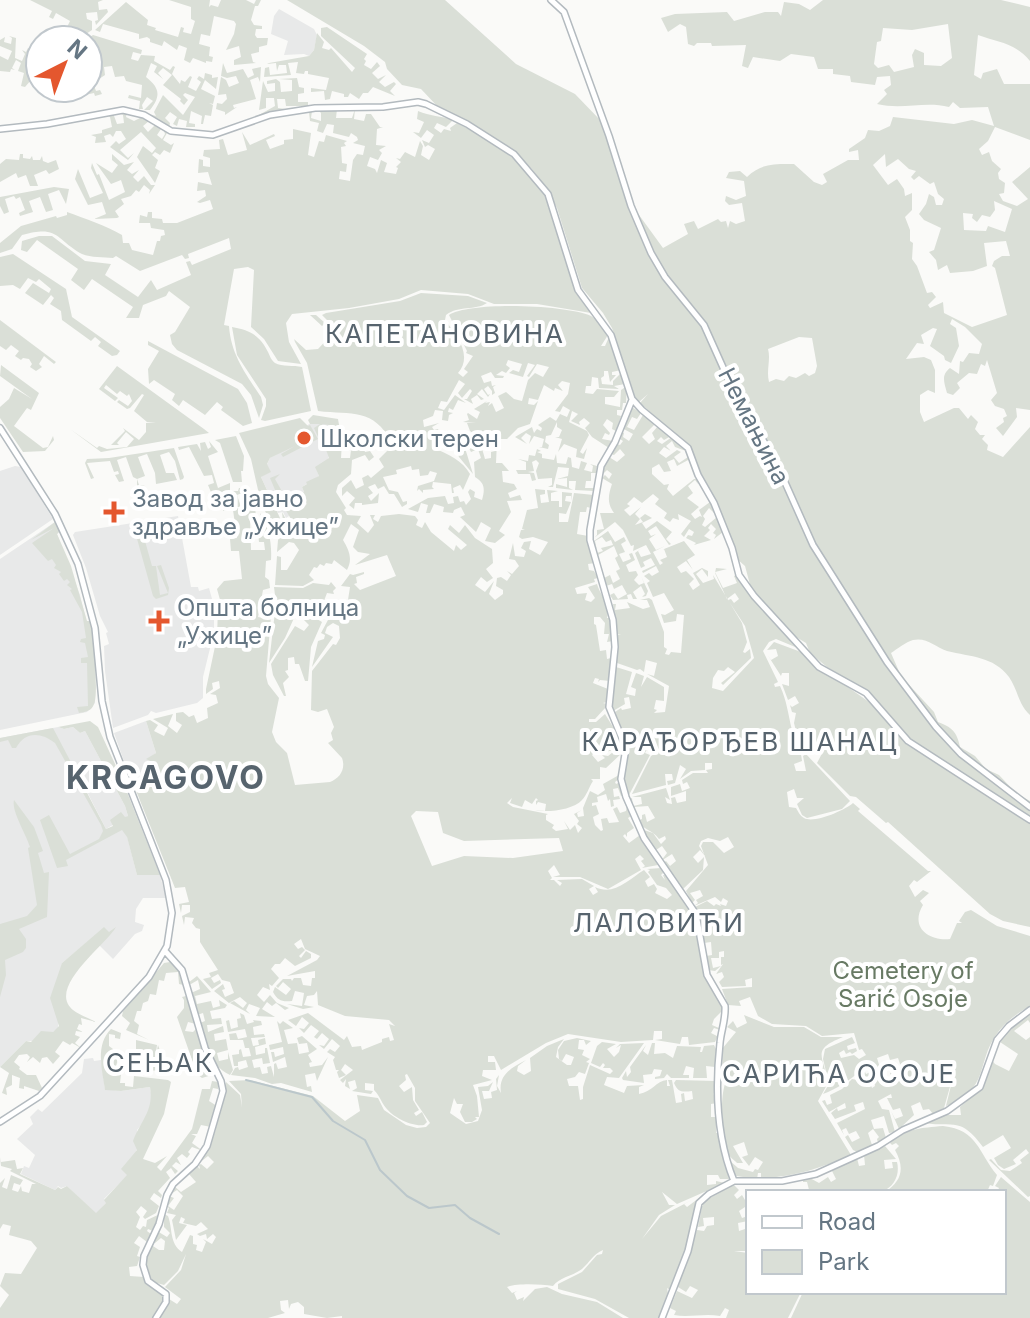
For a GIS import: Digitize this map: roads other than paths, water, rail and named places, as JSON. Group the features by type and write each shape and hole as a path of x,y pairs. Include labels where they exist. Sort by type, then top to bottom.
{"street":[{"name":"Немањина","path":"551,0 564,12 631,206 651,253 665,277 704,325 734,392 775,460 817,553 895,674 936,727 961,754 1030,807"},
{"path":"0,129 123,110 144,115 171,131 213,135 281,113 334,106 383,107 424,103 508,150 544,187 554,206 578,290 613,340 632,399 688,448 714,503 744,584 812,660 866,693 918,749 1030,820"},
{"path":"632,399 615,442 601,466 590,530 590,540 614,627 609,712 626,748 621,779 632,814 644,838 696,914 707,975 724,1001 726,1011 720,1042 720,1126 724,1153 734,1181"},
{"path":"0,428 58,519 85,583 95,628 102,701 110,737 169,893 172,925 165,951 146,980 40,1096 0,1122"},
{"path":"156,1318 167,1298 162,1289 147,1279 144,1256 173,1184 195,1164 207,1146 223,1091 205,1048 182,970 165,951"},
{"path":"662,1318 688,1251 699,1203 709,1194 734,1181 782,1181 816,1174 947,1111 980,1087 997,1040 1030,1010"}],"waterway":[{"name":"СЕЊАК","path":"246,1080 312,1097 333,1121 365,1140 380,1170 407,1196 429,1208 455,1205 470,1218 499,1234"}],"place":[{"name":"Школски терен","path":"304,438"},
{"name":"Завод за јавно здравље „Ужице”","path":"114,512"},
{"name":"Општа болница „Ужице”","path":"159,621"}],"district":[{"name":"КАПЕТАНОВИНА","path":"445,333"},
{"name":"КАРАЂОРЂЕВ ШАНАЦ","path":"740,741"},
{"name":"KRCAGOVO","path":"166,777"},
{"name":"ЛАЛОВИЋИ","path":"659,922"},
{"name":"СЕЊАК","path":"160,1062"},
{"name":"САРИЋА ОСОЈЕ","path":"839,1073"}],"park label":[{"name":"Cemetery of Sarić Osoje","path":"903,984"}]}
